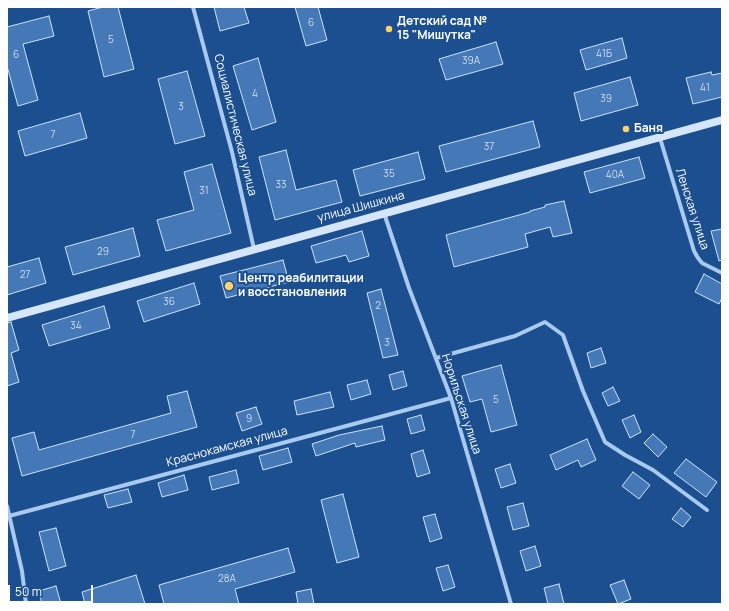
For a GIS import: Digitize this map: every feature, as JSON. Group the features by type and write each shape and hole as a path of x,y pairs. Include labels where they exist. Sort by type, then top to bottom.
{"main road":[{"name":"улица Шишкина","path":"7,318 722,120"}],"street":[{"name":"Социалистическая улица","path":"194,7 232,152 254,249"},
{"name":"Ленская улица","path":"660,138 694,251 702,262 721,271"},
{"name":"Норильская улица","path":"384,213 409,288 451,398 510,604"},
{"path":"436,358 515,336 545,322 563,336 583,391 605,442 653,470 707,510"},
{"name":"Краснокамская улица","path":"9,516 451,398"},
{"path":"7,506 22,571 26,604"}],"building":[{"path":"103,7 118,7 134,69 104,77 88,11"},
{"path":"214,7 244,7 249,23 220,31"},
{"path":"295,7 318,7 327,40 306,46"},
{"path":"49,16 54,36 23,44 38,100 18,106 7,66 7,27"},
{"path":"622,38 627,58 586,70 580,50"},
{"path":"496,42 503,64 446,80 439,59"},
{"path":"258,58 276,122 252,130 233,66"},
{"path":"187,71 205,136 175,144 158,79"},
{"path":"711,72 712,75 722,73 722,97 693,104 686,78"},
{"path":"630,77 638,105 581,121 574,93"},
{"path":"80,113 87,138 25,156 18,131"},
{"path":"533,121 540,147 446,172 439,146"},
{"path":"286,150 296,190 336,180 342,202 275,220 259,157"},
{"path":"418,152 425,179 360,196 353,170"},
{"path":"639,157 645,178 590,193 584,172"},
{"path":"212,164 231,233 166,251 157,220 194,210 184,172"},
{"path":"564,201 572,233 553,237 550,227 525,234 528,247 454,267 446,235 530,212 545,207 545,205"},
{"path":"133,228 140,256 73,275 65,247"},
{"path":"722,229 722,260 719,261 711,231"},
{"path":"362,231 369,256 349,262 346,255 316,263 311,246"},
{"path":"39,258 46,283 7,295 7,267"},
{"path":"283,260 289,282 226,298 220,276"},
{"path":"704,274 722,284 722,298 719,304 695,292"},
{"path":"194,283 200,304 144,322 137,301"},
{"path":"381,289 398,355 383,358 367,293"},
{"path":"104,306 110,328 49,346 42,325"},
{"path":"11,322 19,350 11,353 19,382 7,386 7,323"},
{"path":"601,348 606,363 591,368 587,353"},
{"path":"501,365 517,425 491,432 482,399 470,402 462,376"},
{"path":"403,371 407,386 393,390 389,375"},
{"path":"367,380 371,394 351,400 347,385"},
{"path":"613,387 620,401 608,406 602,393"},
{"path":"187,391 197,427 22,476 12,438 34,432 39,450 171,413 167,396"},
{"path":"330,392 334,407 297,415 294,401"},
{"path":"256,407 262,424 242,431 236,413"},
{"path":"421,415 425,430 411,434 407,419"},
{"path":"634,415 641,432 630,438 622,420"},
{"path":"382,426 385,440 356,447 355,443 316,456 312,444 339,435"},
{"path":"653,434 667,447 658,457 644,443"},
{"path":"587,439 596,460 581,467 578,460 556,470 550,455"},
{"path":"288,448 292,462 263,470 259,456"},
{"path":"423,450 430,473 417,477 411,454"},
{"path":"686,459 717,482 706,497 674,473"},
{"path":"510,464 516,483 501,488 495,469"},
{"path":"236,470 239,483 212,490 209,477"},
{"path":"633,472 650,485 639,499 622,486"},
{"path":"184,475 188,490 162,497 158,483"},
{"path":"128,489 132,502 108,508 104,495"},
{"path":"343,494 359,557 337,563 321,500"},
{"path":"523,503 529,526 513,530 507,507"},
{"path":"681,508 691,517 683,527 672,519"},
{"path":"435,514 442,538 430,542 423,517"},
{"path":"56,528 66,566 49,571 39,532"},
{"path":"535,546 541,566 526,571 520,551"},
{"path":"288,548 295,572 235,589 239,604 164,604 159,585"},
{"path":"448,565 455,587 443,591 436,568"},
{"path":"136,575 145,604 85,604 82,592"},
{"path":"624,580 631,599 618,604 610,585"},
{"path":"559,584 564,604 548,604 544,588"},
{"path":"56,586 61,604 42,604 39,591"},
{"path":"311,589 314,604 298,604 296,592"}],"place":[{"name":"Детский сад № 15 \"Мишутка\"","path":"389,29"},
{"name":"Баня","path":"626,129"},
{"name":"Центр реабилитации и восстановления","path":"229,286"}]}
